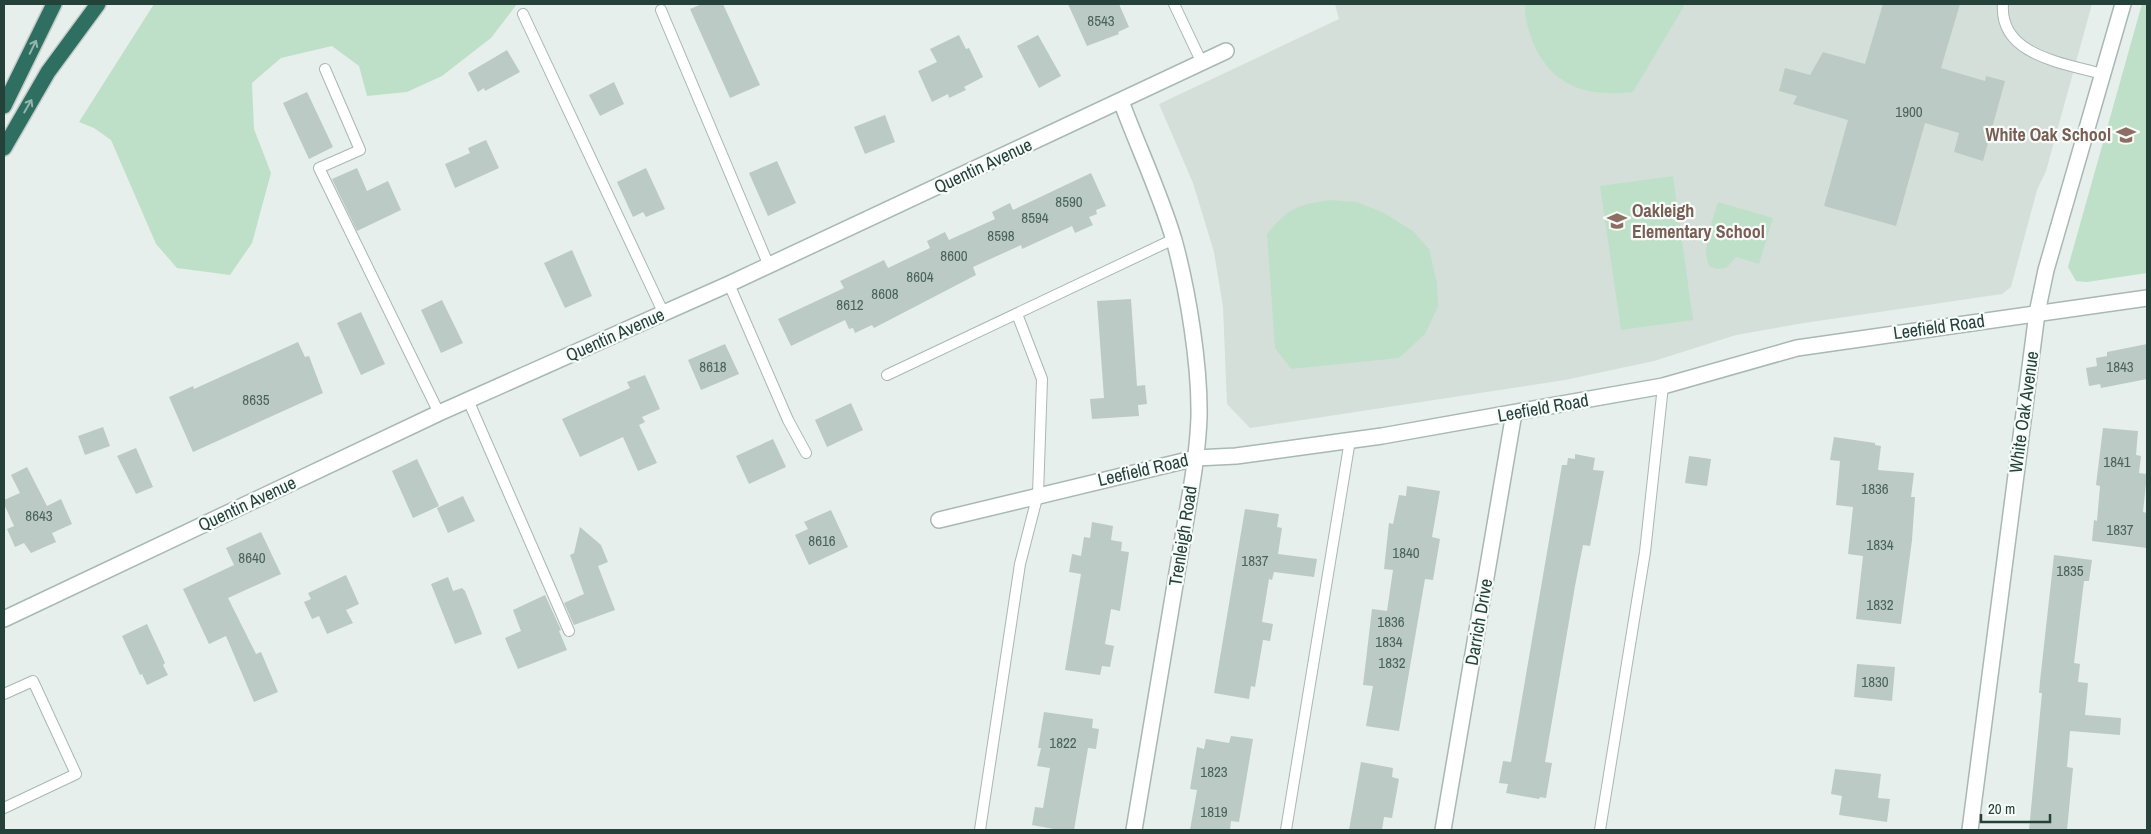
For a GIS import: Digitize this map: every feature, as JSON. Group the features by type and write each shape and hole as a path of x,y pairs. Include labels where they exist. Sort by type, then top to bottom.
{"highway":[{"path":"4,106 54,4"},
{"path":"4,148 48,72 98,4"}],"street":[{"name":"White Oak Avenue","path":"1970,830 2037,313 2046,270 2123,4"},
{"name":"Quentin Avenue","path":"4,620 439,412 769,266 1226,51"},
{"name":"Trenleigh Road","path":"1121,101 1174,239 1186,290 1194,342 1199,415 1196,458 1134,830"},
{"name":"Leefield Road","path":"939,520 1038,494 1196,458 1236,456 1350,440 1663,386 1706,372 1797,348 2147,298"},
{"name":"Darrich Drive","path":"1443,830 1514,413"}],"lane":[{"path":"1174,4 1202,63"},
{"path":"2003,4 2002,14 2009,32 2018,44 2034,54 2102,74"},
{"path":"661,10 769,266"},
{"path":"523,14 664,314"},
{"path":"325,68 360,150 319,168 439,412"},
{"path":"887,376 1174,239"},
{"path":"729,284 788,420 806,453"},
{"path":"980,830 1020,564 1038,494 1042,379 1017,314"},
{"path":"1600,830 1645,552 1663,386"},
{"path":"468,400 569,631"},
{"path":"1286,830 1350,440"},
{"path":"4,694 33,681 76,774 4,808"}],"shaded area":[{"name":"Oakleigh Elementary School","path":"1335,4 2092,4 2046,171 2037,190 2011,287 2002,294 1804,323 1736,335 1654,361 1565,380 1250,428 1227,404 1223,307 1214,252 1193,183 1159,104 1339,19"}],"green space":[{"path":"154,4 517,4 491,38 442,76 407,92 367,96 359,66 332,46 281,58 252,83 254,129 271,173 252,243 230,275 177,268 156,244 111,140 94,128 79,122"},
{"path":"1525,4 1684,4 1684,6 1633,92 1601,93 1587,91 1562,80 1542,60 1532,40 1526,20"},
{"name":"White Oak School","path":"2142,4 2147,4 2147,273 2087,282 2076,281 2068,267"},
{"path":"1673,176 1693,320 1621,330 1600,186"},
{"path":"1331,200 1357,202 1384,213 1413,231 1429,249 1437,282 1438,307 1425,334 1399,358 1291,369 1275,348 1267,234 1282,218 1294,209"},
{"path":"1718,202 1773,218 1759,264 1736,257 1726,268 1717,269 1709,266 1706,251 1707,242"}],"building":[{"path":"702,4 723,4 760,85 730,98 690,9"},
{"path":"1068,4 1119,4 1129,27 1118,32 1119,34 1087,46"},
{"path":"1883,4 1960,4 1941,68 1985,81 1986,76 2005,81 1983,161 1954,152 1959,133 1925,123 1896,226 1824,206 1848,120 1793,104 1797,96 1779,91 1785,68 1810,75 1823,52 1865,64"},
{"path":"959,35 966,49 969,48 983,77 964,87 966,90 949,98 948,94 932,102 918,71 937,62 930,49"},
{"path":"1038,35 1061,76 1039,88 1017,46"},
{"path":"507,50 520,72 485,91 484,88 478,92 468,73"},
{"path":"614,82 624,104 600,116 589,95"},
{"path":"307,92 333,147 309,159 283,103"},
{"path":"885,115 895,142 865,154 854,127"},
{"path":"486,140 499,168 455,188 445,164 470,153 468,148"},
{"path":"777,161 796,203 768,216 749,173"},
{"path":"357,168 367,191 388,181 401,210 357,231 332,179"},
{"path":"646,168 665,209 646,217 643,212 633,217 617,182"},
{"path":"1091,173 1106,206 1096,210 1097,214 1089,217 1093,225 1075,233 1072,226 1022,249 1021,245 973,267 976,275 874,328 872,325 855,333 853,328 849,329 845,320 791,346 778,319 844,288 840,281 884,260 888,268 930,248 927,241 945,232 949,240 995,219 992,212 1010,203 1013,210"},
{"path":"572,250 592,296 565,308 544,263"},
{"path":"1131,299 1137,386 1145,385 1147,404 1138,405 1139,416 1092,419 1090,399 1104,398 1097,301"},
{"path":"442,300 463,343 441,353 421,310"},
{"path":"361,312 385,364 361,375 337,323"},
{"path":"298,342 305,357 309,356 323,393 193,452 169,397 193,386 194,389"},
{"path":"725,344 739,374 701,390 688,360"},
{"path":"2147,344 2147,379 2101,388 2100,384 2089,386 2086,368 2097,366 2096,358 2107,356 2107,352"},
{"path":"645,375 660,409 642,417 645,422 639,425 657,463 638,471 623,437 580,457 562,419 630,388 627,382"},
{"path":"851,403 863,430 827,447 815,420"},
{"path":"103,427 110,446 85,455 78,436"},
{"path":"2103,428 2138,431 2136,455 2141,456 2139,473 2147,474 2143,512 2147,513 2147,548 2092,541 2094,520 2097,521 2100,486 2096,485"},
{"path":"1834,437 1875,443 1875,445 1881,446 1878,470 1914,473 1911,497 1915,497 1912,540 1901,624 1856,619 1863,556 1848,554 1853,507 1836,505 1840,461 1830,460"},
{"path":"773,439 786,467 749,484 736,456"},
{"path":"136,448 153,487 136,494 117,456"},
{"path":"1575,454 1595,458 1593,470 1604,471 1590,546 1583,545 1575,586 1545,762 1552,763 1546,798 1540,797 1539,799 1506,793 1508,784 1499,783 1503,761 1511,762 1562,465 1567,465 1568,458 1575,459"},
{"path":"1689,456 1711,459 1707,486 1685,483"},
{"path":"417,459 439,506 413,518 392,471"},
{"path":"27,467 47,506 61,499 72,524 52,533 56,542 31,553 24,543 15,547 7,529 14,526 4,504 4,500 20,493 11,475"},
{"path":"1407,486 1440,491 1432,537 1440,539 1433,580 1425,579 1399,731 1366,726 1373,686 1363,685 1372,609 1387,611 1393,570 1384,569 1389,523 1393,524 1399,495 1406,496"},
{"path":"463,496 475,521 448,533 437,508"},
{"path":"1245,509 1279,514 1277,527 1282,528 1278,554 1317,559 1314,577 1274,572 1272,580 1269,579 1262,622 1273,624 1270,641 1263,640 1255,687 1251,686 1249,699 1214,693"},
{"path":"831,510 848,547 809,565 795,535 808,529 804,522"},
{"path":"1092,522 1113,526 1111,540 1122,542 1121,551 1129,552 1120,611 1111,609 1105,644 1114,646 1110,667 1102,666 1100,675 1065,670 1081,574 1069,572 1072,554 1081,556 1084,537 1090,538"},
{"path":"580,527 601,545 608,562 598,566 615,610 574,625 564,603 584,594 570,555 574,553"},
{"path":"261,532 281,574 228,598 256,654 261,652 278,692 254,702 226,636 209,644 183,589 234,565 226,548"},
{"path":"2054,555 2092,560 2089,581 2084,581 2074,663 2080,664 2078,682 2088,683 2085,715 2121,718 2120,735 2070,731 2067,767 2073,768 2067,830 2029,830 2042,693 2039,693 2040,681"},
{"path":"346,575 359,604 346,610 353,623 327,634 319,616 312,619 304,602 311,599 308,593"},
{"path":"448,577 453,591 462,588 465,591 482,634 455,644 431,584"},
{"path":"545,595 561,630 559,631 567,650 518,669 505,638 521,631 513,610"},
{"path":"147,624 165,663 163,665 168,675 147,685 142,674 140,675 122,636"},
{"path":"1857,664 1895,667 1892,701 1854,697"},
{"path":"1044,712 1093,719 1092,728 1099,729 1096,749 1088,748 1074,830 1059,830 1032,825 1035,807 1043,808 1050,768 1037,766 1041,748 1038,748"},
{"path":"1231,736 1253,739 1239,822 1231,821 1230,830 1190,830 1197,790 1190,789 1197,747 1204,749 1206,739 1229,743"},
{"path":"1361,762 1393,768 1392,777 1399,779 1392,818 1384,817 1382,830 1349,830"},
{"path":"1835,769 1881,774 1878,798 1890,799 1887,822 1839,815 1842,796 1831,794"}],"place":[{"name":"White Oak School","path":"2126,135"},
{"name":"Oakleigh Elementary School","path":"1617,221"}]}
